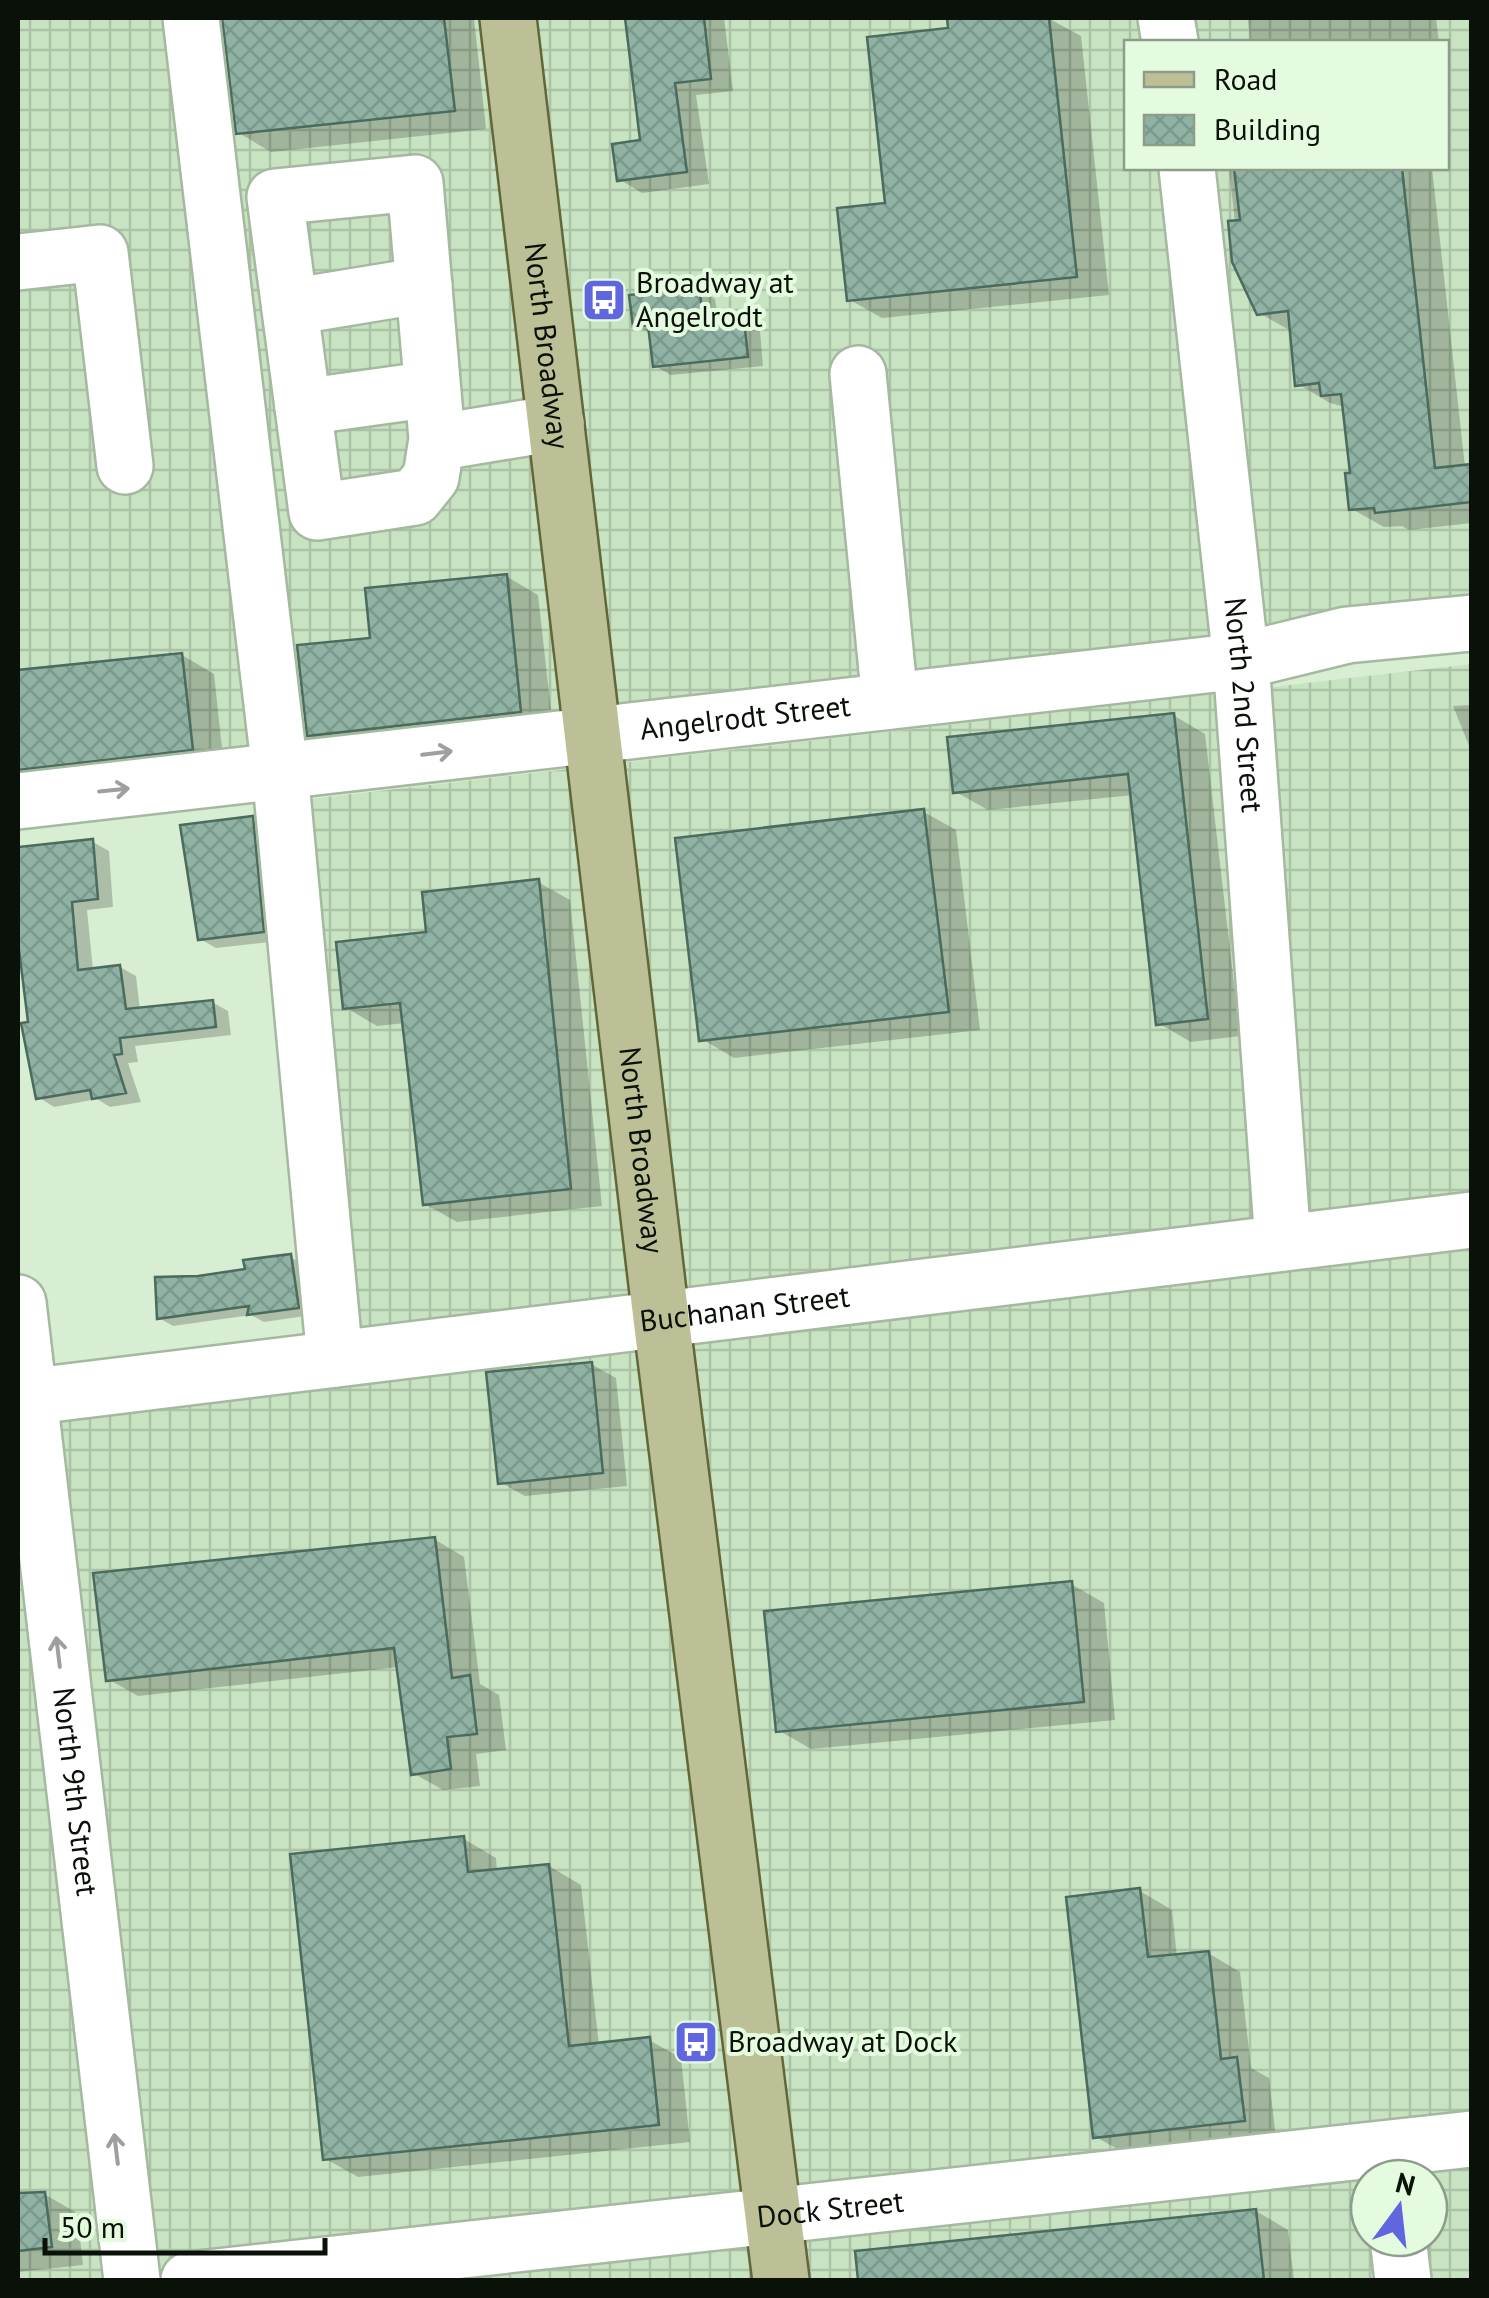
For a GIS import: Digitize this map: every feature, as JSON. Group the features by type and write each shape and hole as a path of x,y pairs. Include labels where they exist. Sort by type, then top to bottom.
{"main road":[{"name":"North Broadway","path":"508,18 661,1318 781,2280"}],"street":[{"path":"191,18 280,771 335,1359"},
{"name":"North 2nd Street","path":"1187,170 1241,661 1284,1243"},
{"path":"415,183 434,414 431,477 415,496 317,512 290,307 275,198 415,183"},
{"path":"18,262 100,254 124,466"},
{"path":"290,307 424,286"},
{"path":"858,374 890,701"},
{"path":"303,407 434,414 458,439 556,423"},
{"name":"Angelrodt Street","path":"18,801 1241,661 1346,635 1472,623"},
{"name":"Buchanan Street","path":"23,1397 1472,1220"},
{"name":"North 9th Street","path":"18,1303 23,1397 132,2280"},
{"name":"Dock Street","path":"1407,2158 1472,2139"},
{"name":"Dock Street","path":"189,2280 773,2218 1349,2167"}],"shaded area":[{"path":"18,18 182,18 261,761 18,790"},
{"path":"206,18 1471,18 1471,620 287,759"},
{"path":"1471,664 1471,2280 18,2280 18,1411 356,1371 292,801"}],"building":[{"path":"222,18 444,18 455,111 236,134"},
{"path":"625,18 704,18 711,79 675,83 687,172 617,181 612,144 640,140"},
{"path":"947,18 1049,18 1077,277 847,301 837,208 885,203 867,37 948,28"},
{"path":"1234,170 1402,170 1435,468 1472,464 1472,502 1375,513 1374,508 1349,510 1345,473 1350,473 1341,394 1321,396 1319,383 1295,386 1288,311 1257,315 1232,262 1228,221 1240,220"},
{"path":"699,287 704,323 744,319 748,357 653,367 648,325 633,327 629,295"},
{"path":"507,574 521,712 307,736 297,645 370,638 365,588"},
{"path":"182,653 193,750 18,770 18,670"},
{"path":"1174,713 1208,1019 1156,1025 1128,774 953,793 947,737"},
{"path":"924,809 949,1012 699,1041 675,838"},
{"path":"253,816 264,932 198,940 180,825"},
{"path":"93,839 98,899 72,902 78,970 120,965 126,1009 213,1000 216,1027 120,1038 122,1054 114,1055 126,1093 92,1099 90,1090 36,1099 21,1023 28,1022 18,942 18,847"},
{"path":"539,879 571,1189 423,1205 400,1003 343,1009 336,942 426,932 422,892"},
{"path":"291,1254 299,1308 247,1315 249,1306 157,1319 155,1277 245,1269 243,1260"},
{"path":"592,1362 603,1473 498,1484 486,1372"},
{"path":"435,1537 452,1678 470,1675 477,1734 447,1737 451,1769 411,1775 394,1648 106,1681 93,1573"},
{"path":"1072,1581 1084,1702 776,1732 764,1611"},
{"path":"464,1836 468,1872 549,1864 569,2046 650,2037 659,2125 323,2160 290,1854"},
{"path":"1140,1888 1148,1957 1209,1951 1221,2059 1237,2057 1245,2121 1093,2138 1066,1897"},
{"path":"45,2192 52,2247 18,2251 18,2193"},
{"path":"1256,2209 1264,2280 858,2280 855,2251"}],"place":[{"name":"Broadway at Angelrodt","path":"604,300"},
{"name":"Broadway at Dock","path":"696,2042"}]}
